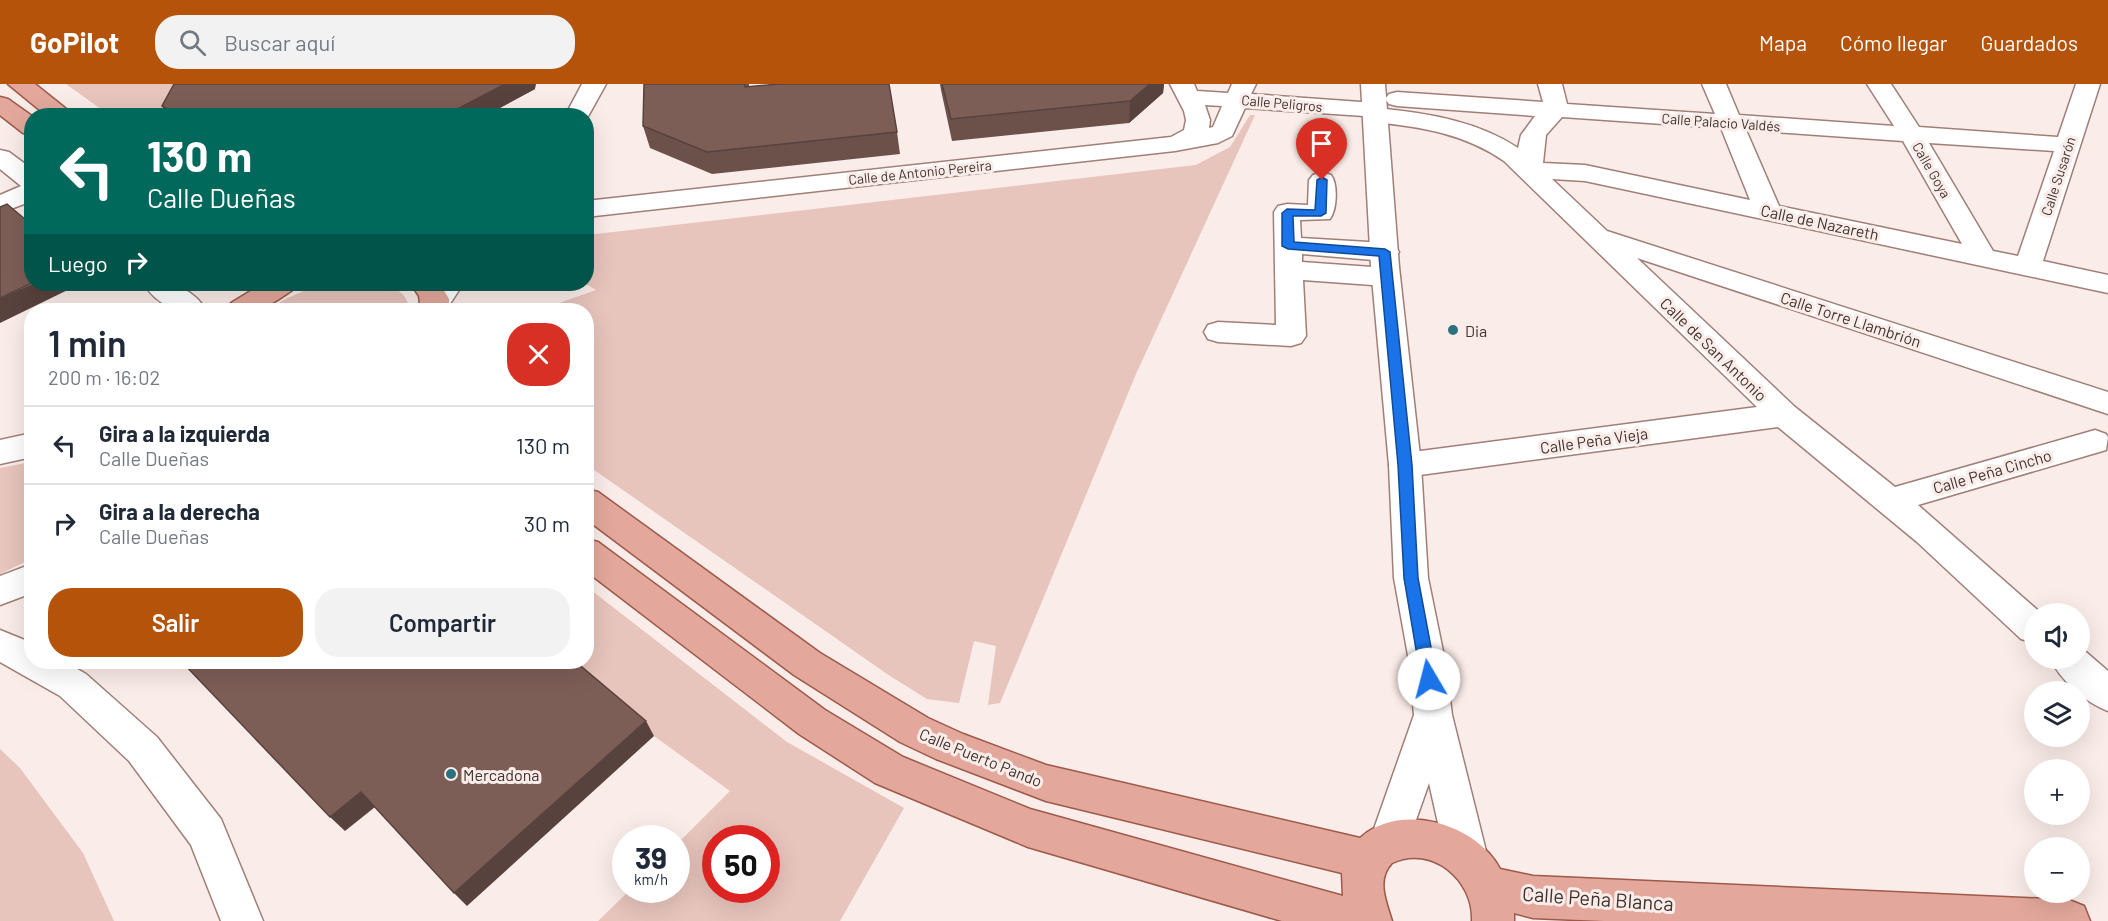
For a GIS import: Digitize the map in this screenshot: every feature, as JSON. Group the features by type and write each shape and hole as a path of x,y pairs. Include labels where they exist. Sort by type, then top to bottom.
{"main road":[{"path":"20,84 52,108"},
{"path":"0,105 24,122"},
{"path":"242,299 265,291"},
{"name":"Calle Puerto Pando","path":"594,507 807,664 914,730 950,747 1046,783 1378,851"},
{"path":"594,558 812,722 889,770 1028,828 1355,921"},
{"name":"Calle Peña Blanca","path":"1378,851 1414,838 1432,841 1483,889 1533,897 2069,921"},
{"path":"1371,921 1363,896 1362,876 1378,851"}],"street":[{"path":"581,108 594,84"},
{"path":"1530,170 1531,139 1542,121 1557,110 1551,84"},
{"path":"1714,84 1768,211"},
{"name":"Calle Goya","path":"1879,84 1912,135 1983,258"},
{"name":"Calle Susarón","path":"2028,267 2088,84"},
{"path":"1185,90 1200,122 1198,130 1188,141"},
{"name":"Calle Peligros","path":"1185,90 1241,91 1374,101"},
{"name":"Calle de Antonio Pereira","path":"594,208 1160,146 1209,138 1223,131 1241,91"},
{"path":"1422,100 1471,124 1488,139 1531,139"},
{"name":"Calle Palacio Valdés","path":"1374,101 1422,100 2069,145"},
{"path":"1374,101 1386,265 1405,465 1411,578 1427,661 1433,715 1483,889"},
{"name":"Calle de San Antonio","path":"1374,101 1415,119 1488,139 1500,146 1530,170 1784,415 1929,533 2024,619"},
{"path":"1488,139 1484,126 1498,106"},
{"path":"0,157 24,176"},
{"name":"Calle de Nazareth","path":"1530,170 1585,173 2108,284"},
{"path":"1218,332 1291,336 1287,213 1321,213 1322,180"},
{"path":"0,205 24,195"},
{"name":"Calle Torre Llambrión","path":"1595,235 2108,403"},
{"path":"1288,258 1386,265"},
{"path":"167,291 183,303"},
{"name":"Calle Peña Vieja","path":"1405,465 1784,415"},
{"name":"Calle Peña Cincho","path":"1890,501 2095,442"},
{"path":"0,591 24,581"},
{"path":"0,645 24,657"},
{"path":"66,673 143,749 207,833 242,921"},
{"path":"1378,851 1433,715"}],"shaded area":[{"path":"66,84 176,84 164,108 99,108"},
{"path":"1250,115 1255,115 1136,374 1000,703 988,705 996,646 974,641 959,703 927,699 890,676 594,470 594,303 559,303 596,290 594,289 594,234 1196,165 1230,147"},
{"path":"304,291 399,291 407,303 279,303"},
{"path":"24,463 24,562 0,574 0,468"},
{"path":"594,592 787,742 904,808 840,921 598,921 617,903 690,903 690,831 730,791 654,736 575,669 594,669"},
{"path":"0,749 20,768 83,853 114,921 0,921"}],"building":[{"path":"174,84 505,84 459,108 165,108 162,106"},
{"path":"644,84 745,84 745,87 779,84 889,84 897,132 707,152 643,126"},
{"path":"942,84 1150,84 1130,101 951,119"},
{"path":"7,204 24,218 24,287 0,298 0,207"},
{"name":"Mercadona","path":"189,669 584,669 646,721 454,893 361,792 330,817"}],"place":[{"name":"Dia","path":"1453,330"},
{"name":"Mercadona","path":"451,774"}],"route":[{"path":"1322,180 1321,213 1287,213 1288,246 1385,252 1405,465 1411,578 1429,679"}]}
